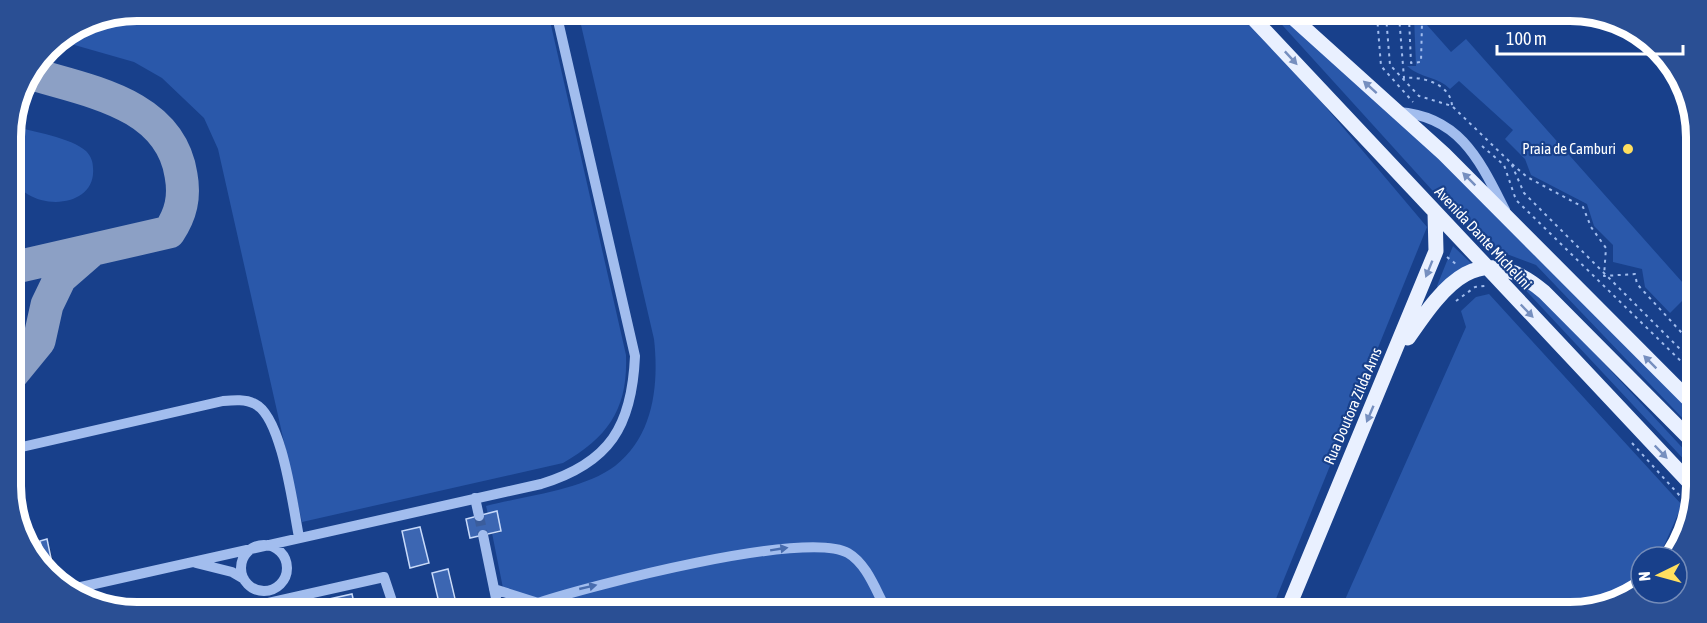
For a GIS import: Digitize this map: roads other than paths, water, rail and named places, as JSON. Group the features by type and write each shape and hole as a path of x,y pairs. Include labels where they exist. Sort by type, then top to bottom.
{"main road":[{"name":"Avenida Dante Michelini","path":"1257,21 1486,269 1686,479"},
{"name":"Avenida Dante Michelini","path":"1298,21 1398,112 1511,221 1686,397"},
{"name":"Rua Doutora Zilda Arns","path":"1291,602 1436,251 1435,212"},
{"path":"1392,360 1447,287 1467,274 1486,269 1511,270 1533,283 1686,435"}],"lane":[{"path":"81,587 556,479 586,464 604,449 620,429 628,410 634,387 635,356 558,21"},
{"path":"1398,112 1431,117 1447,126 1469,149 1485,172 1511,221"},
{"path":"21,448 223,401 245,401 255,404 272,421 299,537"},
{"path":"475,498 479,516"},
{"path":"483,535 497,602"},
{"path":"265,545 280,552 286,568 285,576 280,584 265,591 249,586 244,579 241,572 244,556 256,546 265,545"},
{"path":"545,602 580,589 691,564 788,548 828,546 849,553 867,572 882,602"},
{"path":"187,562 218,567 244,579"},
{"path":"272,602 384,577 392,602"},
{"path":"494,589 529,602"}],"tunnel":[{"path":"479,516 483,535"}],"place":[{"name":"Praia de Camburi","path":"1628,149"}]}
